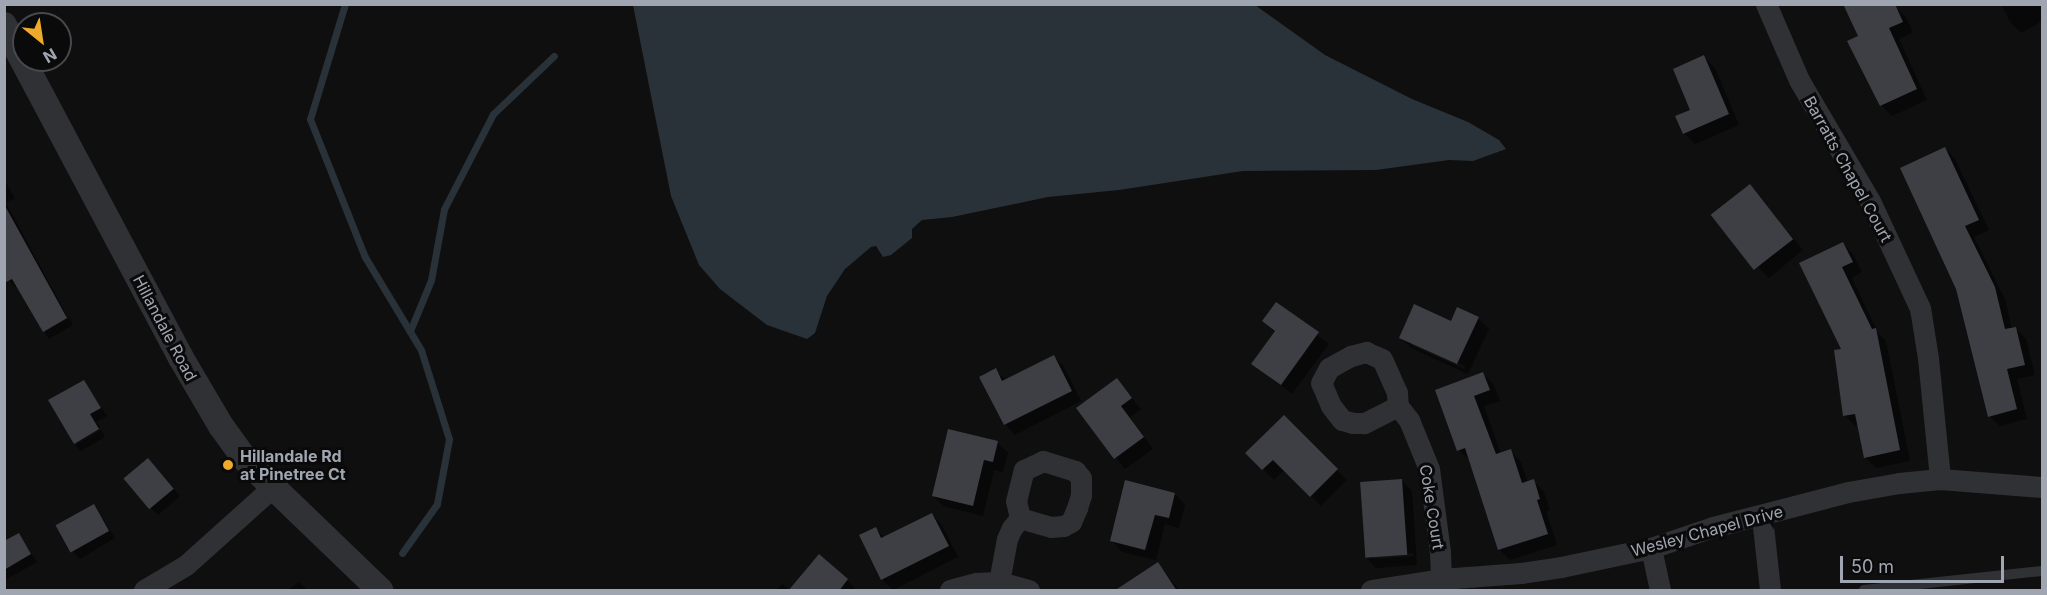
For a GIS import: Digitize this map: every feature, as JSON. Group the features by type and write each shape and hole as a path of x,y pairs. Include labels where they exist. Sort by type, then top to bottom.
{"street":[{"name":"Barratts Chapel Court","path":"1766,4 1799,80 1870,201 1920,308 1928,358 1940,479"},
{"name":"Hillandale Road","path":"4,25 195,384 227,434 273,487 380,591"},
{"name":"Coke Court","path":"1398,406 1409,420 1429,469 1440,551 1441,579"},
{"name":"Wesley Chapel Drive","path":"1371,591 1441,579 1521,573 1651,548 1713,527 1762,517 1848,492 1940,479 2043,487"},
{"path":"144,591 186,565 273,487"},
{"path":"1762,517 1770,591"},
{"path":"999,582 1007,539 1011,528 1020,518"},
{"path":"1651,548 1660,591"},
{"path":"950,591 977,583 999,582 1029,591"}],"lane":[{"path":"1864,591 2043,571"}],"shaded area":[{"path":"633,5 1255,5 1325,55 1412,99 1468,122 1499,140 1506,149 1473,161 1449,160 1376,170 1243,171 1119,190 1048,197 952,217 922,220 912,229 912,238 891,255 883,257 876,246 871,247 845,269 827,296 815,333 807,339 767,325 720,289 699,265 671,196"}],"building":[{"path":"1843,4 1895,4 1903,22 1889,28 1917,89 1880,106 1847,41 1858,36"},
{"path":"1704,55 1729,114 1683,134 1675,116 1690,110 1673,69"},
{"path":"1945,147 1979,220 1965,226 1995,287 2005,329 2016,327 2025,365 2007,369 2017,409 1988,417 1956,289 1900,168"},
{"path":"1750,184 1793,239 1754,270 1711,215"},
{"path":"4,204 67,318 43,332 12,279 4,283"},
{"path":"1843,242 1853,262 1842,267 1872,329 1876,328 1900,450 1864,458 1855,414 1843,416 1834,350 1841,349 1799,263"},
{"path":"1276,302 1319,332 1281,385 1251,364 1275,331 1262,321"},
{"path":"1414,304 1451,321 1457,307 1479,317 1457,364 1399,338"},
{"path":"1054,355 1072,391 1004,425 979,377 996,368 1002,381"},
{"path":"1483,372 1490,390 1474,396 1496,454 1511,449 1522,483 1534,479 1540,499 1537,500 1548,534 1498,550 1465,448 1457,451 1435,390"},
{"path":"1117,378 1132,398 1121,406 1144,437 1114,459 1076,408"},
{"path":"84,380 101,408 90,414 99,429 74,444 48,400"},
{"path":"1284,415 1338,469 1310,497 1273,460 1262,470 1245,453"},
{"path":"948,429 998,441 993,462 984,460 973,506 932,496"},
{"path":"148,458 174,489 149,509 123,479"},
{"path":"1402,479 1407,555 1365,558 1360,482"},
{"path":"1125,480 1175,493 1169,518 1155,515 1145,550 1110,541"},
{"path":"94,504 109,531 71,552 56,525"},
{"path":"932,513 949,546 881,580 859,535 876,527 881,538"},
{"path":"19,533 31,554 4,570 4,541"},
{"path":"819,554 848,579 839,591 788,591"},
{"path":"1158,562 1177,591 1114,591"}],"waterway":[{"path":"345,4 310,119 365,257 421,350 449,439 437,504 402,553"},
{"path":"410,331 431,280 444,209 493,114 554,56"}],"place":[{"name":"Hillandale Rd at Pinetree Ct","path":"228,465"}]}
